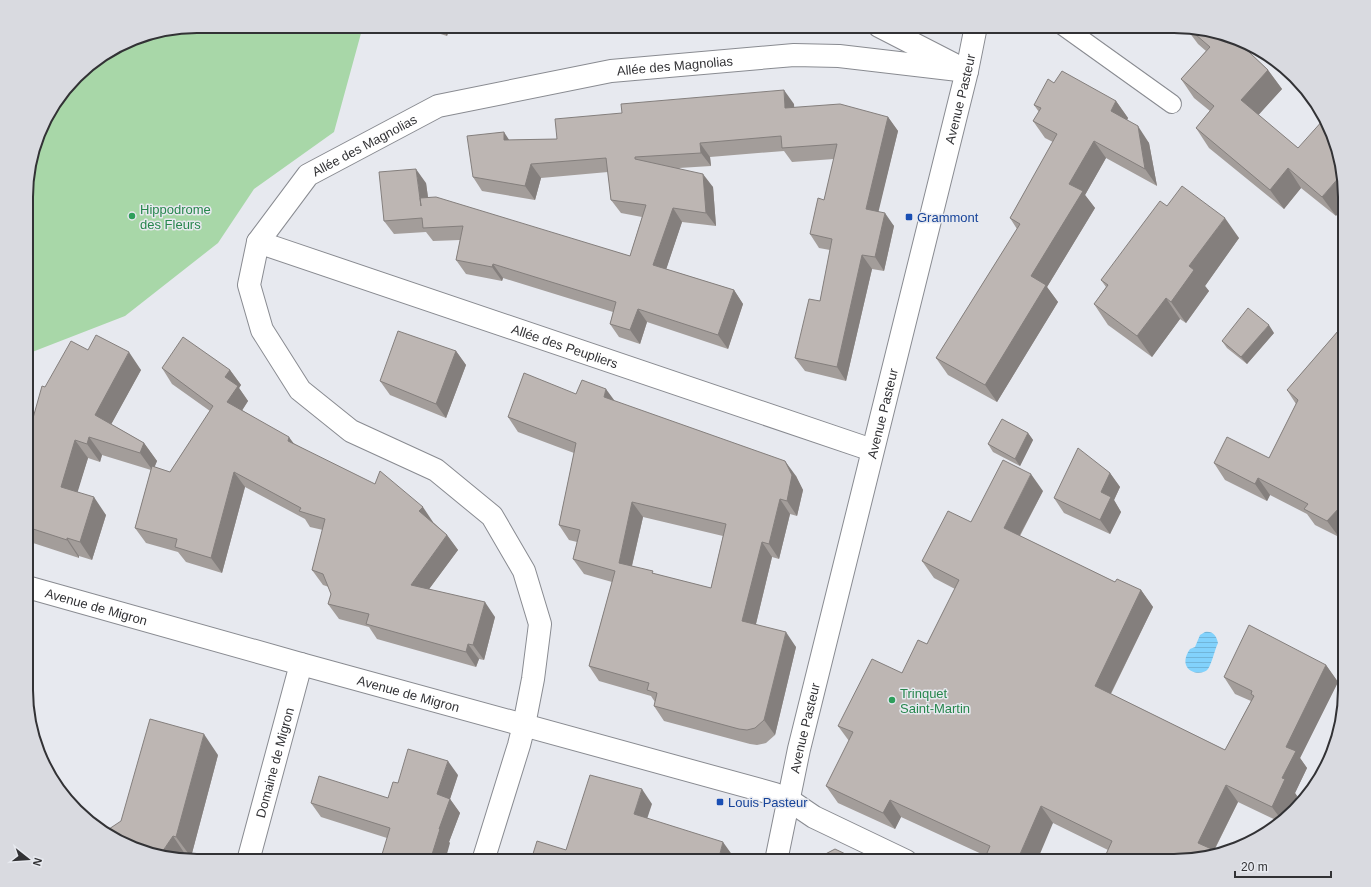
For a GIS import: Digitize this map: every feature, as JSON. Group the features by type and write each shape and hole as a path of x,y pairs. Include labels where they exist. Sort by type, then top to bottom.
{"street":[{"path":"893,33 967,71"},
{"name":"Avenue Pasteur","path":"777,854 799,749 967,71 975,33"},
{"name":"Allée des Magnolias","path":"485,854 524,725 533,679 540,624 524,571 492,516 436,470 351,431 300,390 262,330 249,285 258,242 308,175 438,106 611,71 794,55 839,56 967,71"},
{"name":"Allée des Peupliers","path":"258,242 872,450"},
{"name":"Avenue de Migron","path":"33,589 775,794 789,800 814,817 891,854"},
{"name":"Domaine de Migron","path":"250,854 301,664"}],"lane":[{"path":"1072,33 1172,104"}],"green space":[{"name":"Hippodrome des Fleurs","path":"186,33 361,33 334,132 254,189 218,243 125,316 33,352 34,176 45,134 67,97 81,81 97,67 115,55 134,45 165,36"}],"water":[{"path":"1205,632 1214,634 1218,643 1211,663 1205,672 1200,673 1191,671 1187,667 1186,657 1190,649 1195,647 1200,635"}],"building":[{"path":"1195,34 1237,45 1248,51 1268,70 1241,100 1298,148 1320,123 1326,134 1335,165 1337,179 1322,197 1288,168 1270,190 1196,128 1214,106 1181,79 1210,47"},
{"path":"1062,71 1116,101 1111,111 1138,126 1145,169 1094,141 1069,184 1083,191 1031,276 1046,285 985,385 936,358 1020,224 1010,218 1057,134 1033,121 1041,108 1034,105 1048,79 1054,83"},
{"path":"784,90 785,108 840,104 888,117 866,209 885,213 875,257 862,255 837,367 795,358 809,299 820,301 832,239 810,234 818,198 824,200 837,144 782,148 781,136 700,143 701,153 635,157 635,159 703,174 706,213 673,208 653,265 734,290 718,335 638,309 630,330 610,324 616,302 493,264 492,267 456,260 463,226 423,228 422,218 384,221 379,172 416,169 421,206 420,198 436,197 630,256 646,205 611,200 606,158 531,164 525,186 473,177 467,136 504,132 504,140 557,139 555,119 622,113 621,104"},
{"path":"1182,186 1225,218 1189,266 1194,270 1171,302 1166,298 1137,336 1094,304 1108,285 1101,280 1160,201 1167,206"},
{"path":"1248,308 1269,325 1241,357 1222,341"},
{"path":"398,331 456,351 436,404 380,381"},
{"path":"1338,331 1338,509 1327,521 1304,509 1308,504 1258,478 1255,484 1214,463 1227,437 1269,458 1298,400 1287,390"},
{"path":"96,335 129,352 95,415 144,443 140,453 89,437 87,444 75,440 61,487 94,497 80,542 67,538 67,540 33,529 33,418 42,386 45,387 71,341 88,350"},
{"path":"183,337 230,370 225,377 238,386 227,402 289,437 288,441 375,484 380,471 423,507 419,511 447,535 411,585 485,602 473,645 468,644 466,652 366,624 369,614 328,604 331,594 323,574 312,570 325,519 299,511 301,508 234,472 211,558 175,547 177,539 135,528 152,466 170,472 213,406 162,368"},
{"path":"524,373 576,394 582,380 606,389 604,397 785,461 792,475 787,501 780,499 769,544 762,542 742,621 786,632 764,720 755,728 747,730 739,729 654,706 657,693 647,690 649,683 589,666 615,571 573,559 580,530 559,525 576,443 508,417","holes":["632,502 726,524 711,588 619,563"]},
{"path":"1002,419 1028,433 1015,459 988,444"},
{"path":"1078,448 1110,473 1101,492 1111,497 1100,520 1054,498"},
{"path":"1003,460 1031,474 1004,528 1115,582 1117,579 1141,590 1095,686 1225,750 1254,696 1251,694 1252,691 1224,677 1249,625 1326,665 1286,747 1296,751 1282,778 1285,779 1272,807 1226,785 1198,843 1212,849 1185,854 1106,854 1112,841 1041,806 1020,854 987,854 990,846 890,800 883,813 826,786 853,732 838,726 872,659 902,673 918,640 927,644 959,580 922,561 948,511 971,522"},
{"path":"150,719 204,734 176,837 173,836 163,850 144,845 134,842 110,828 121,821"},
{"path":"408,749 448,761 437,794 450,799 439,829 432,854 382,854 390,828 311,803 319,776 388,798 393,782 398,783"},
{"path":"590,775 642,789 634,814 723,842 720,854 533,854 537,841 566,850"},
{"path":"835,849 845,854 825,854"}],"place":[{"name":"Hippodrome des Fleurs","path":"132,216"},
{"name":"Grammont","path":"909,217"},
{"name":"Trinquet Saint-Martin","path":"892,700"},
{"name":"Louis Pasteur","path":"720,802"}]}
